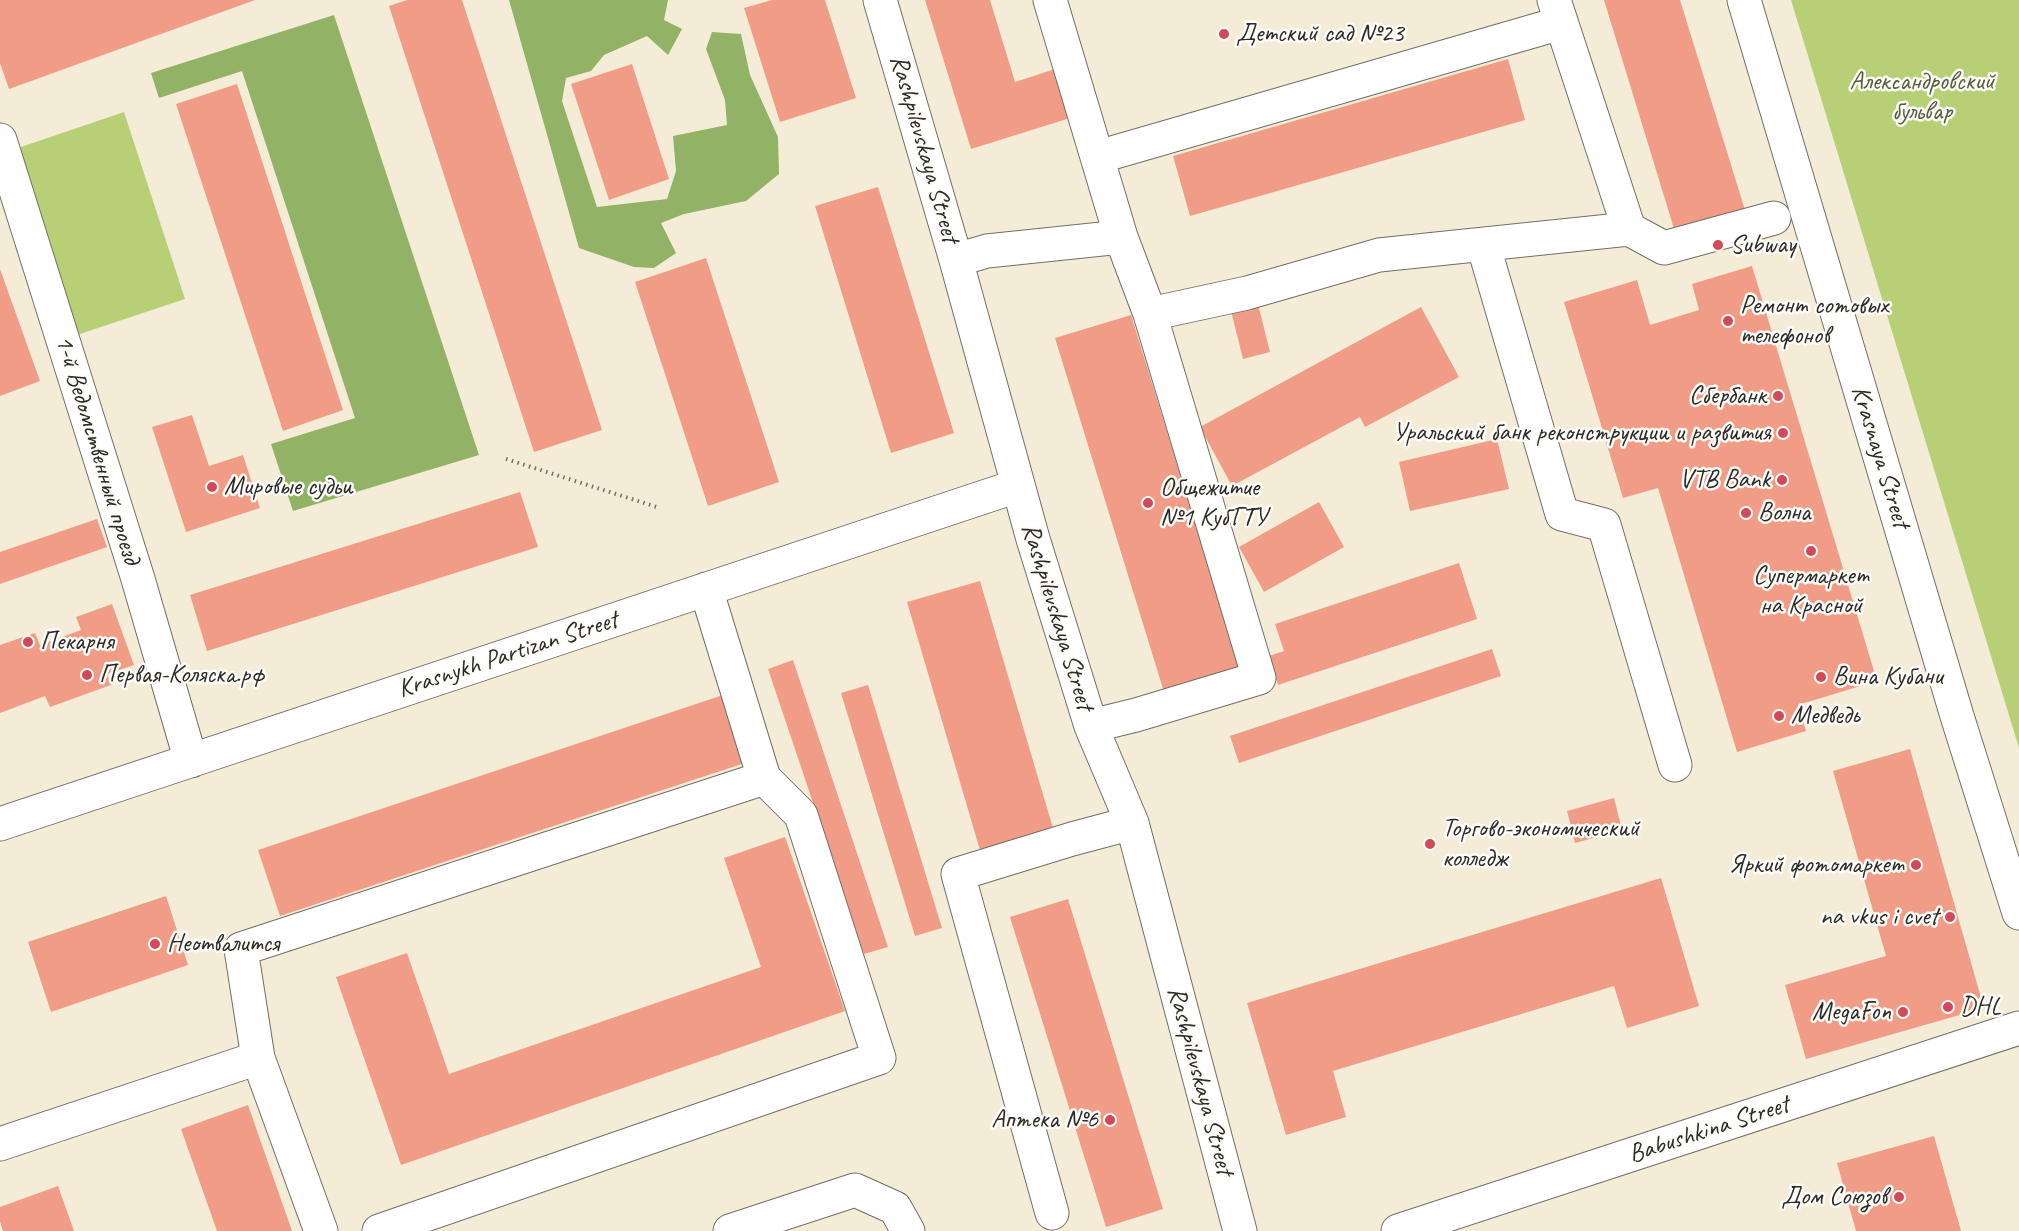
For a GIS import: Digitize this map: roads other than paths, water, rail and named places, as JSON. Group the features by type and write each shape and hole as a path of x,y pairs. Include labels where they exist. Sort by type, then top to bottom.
{"street":[{"name":"Rashpilevskaya Street","path":"880,0 956,260 1017,486 1091,726 1132,824 1240,1231"},
{"path":"1050,0 1121,237 1150,314 1258,678 1091,726"},
{"name":"Krasnaya Street","path":"1744,0 1953,704 2019,913"},
{"path":"1098,158 1558,11 1629,229"},
{"name":"1-й Ведомственный проезд","path":"0,140 138,579 191,761"},
{"path":"1150,314 1247,293 1379,255 1629,229 1664,248 1774,218"},
{"path":"956,260 987,251 1121,237"},
{"path":"1483,244 1562,514 1604,525 1675,765"},
{"name":"Krasnykh Partizan Street","path":"0,824 1017,486"},
{"path":"379,1231 879,1058 801,814 764,778 706,589"},
{"path":"321,1231 258,1058 241,949 764,778"},
{"path":"1052,1213 958,874 1072,838 1132,824"},
{"name":"Babushkina Street","path":"1398,1231 1458,1222 2019,1028"},
{"path":"0,1144 258,1058"},
{"path":"730,1231 855,1190 895,1208 908,1231"}],"place":[{"name":"Детский сад №23","path":"1224,34"},
{"name":"Subway","path":"1718,245"},
{"name":"Ремонт сотовых телефонов","path":"1728,321"},
{"name":"Сбербанк","path":"1778,396"},
{"name":"Уральский банк реконструкции и развития","path":"1783,433"},
{"name":"VTB Bank","path":"1782,480"},
{"name":"Мировые судьи","path":"212,487"},
{"name":"Общежитие №1 КубГТУ","path":"1148,503"},
{"name":"Волна","path":"1746,513"},
{"name":"Супермаркет на Красной","path":"1811,551"},
{"name":"Пекарня","path":"28,642"},
{"name":"Первая-Коляска.рф","path":"87,675"},
{"name":"Вина Кубани","path":"1821,677"},
{"name":"Медведь","path":"1779,716"},
{"name":"Торгово-экономический колледж","path":"1430,844"},
{"name":"Яркий фотомаркет","path":"1916,865"},
{"name":"na vkus i cvet","path":"1950,917"},
{"name":"Неотвалится","path":"155,944"},
{"name":"DHL","path":"1948,1007"},
{"name":"MegaFon","path":"1903,1012"},
{"name":"Аптека №6","path":"1110,1120"},
{"name":"Дом Союзов","path":"1899,1197"}],"park label":[{"name":"Александровский бульвар","path":"1922,97"}]}
